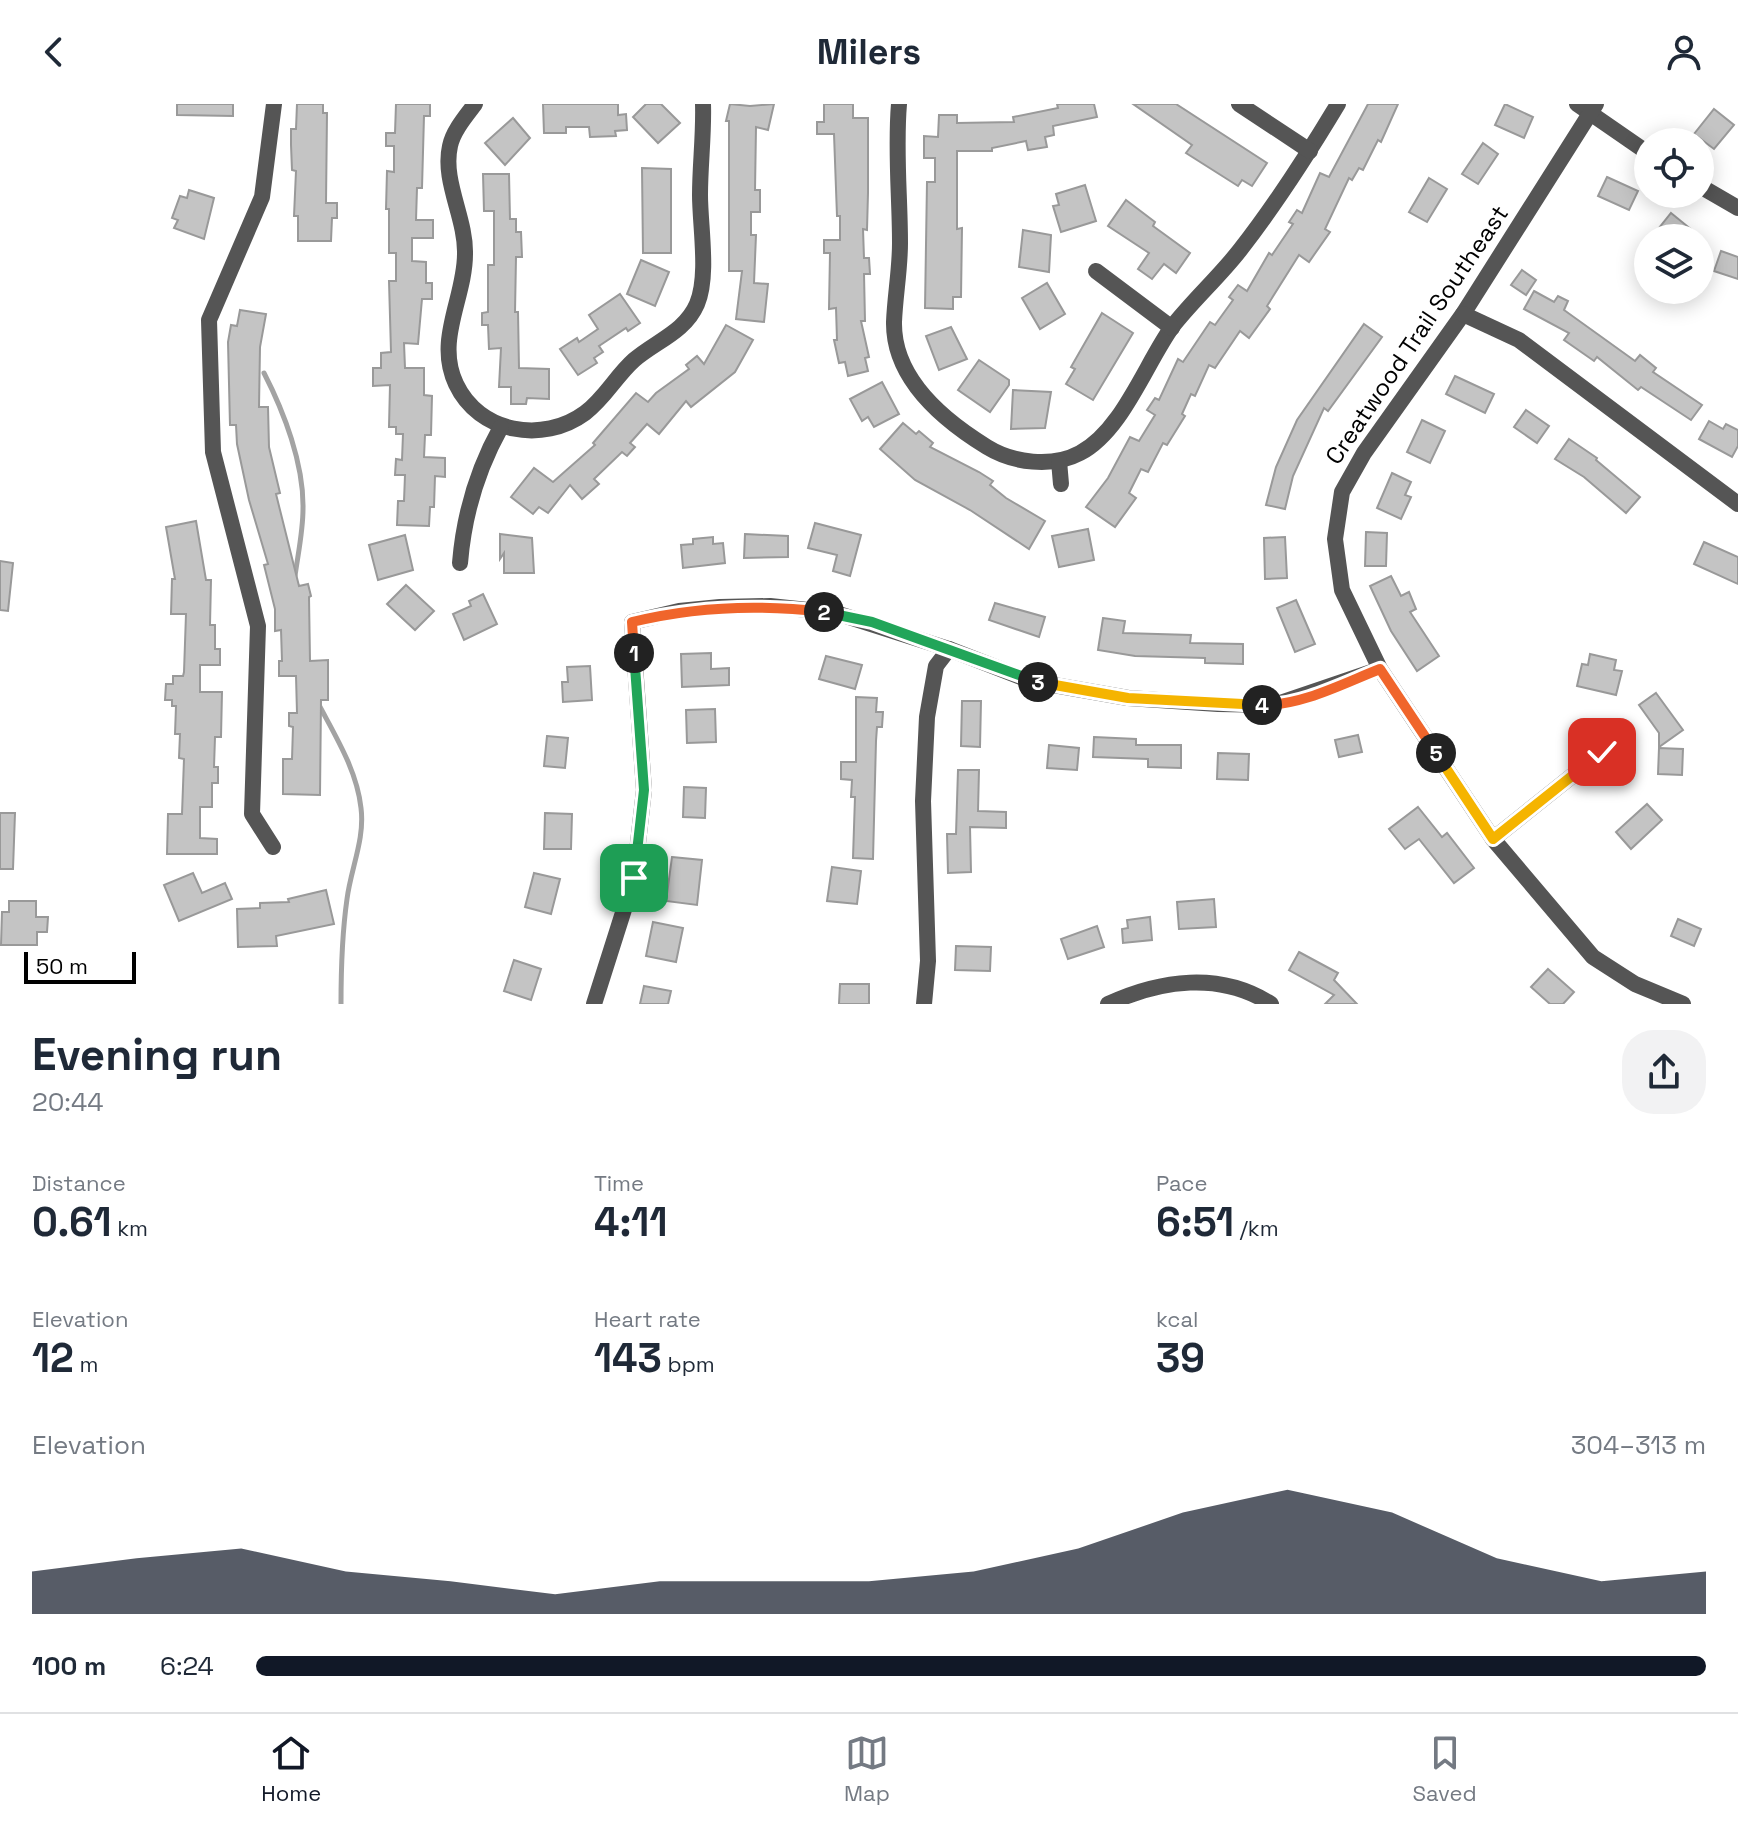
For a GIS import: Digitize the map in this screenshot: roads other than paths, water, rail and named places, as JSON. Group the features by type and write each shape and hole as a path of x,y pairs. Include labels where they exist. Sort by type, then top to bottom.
{"street":[{"path":"273,847 252,814 258,626 213,452 209,320 262,197 274,104"},
{"path":"475,104 450,144 449,165 466,252 447,355 455,384 468,403 501,427 540,431 562,426 584,414 636,359 676,331 692,311 702,283 700,192 703,104"},
{"path":"899,104 900,251 894,324 897,349 918,389 960,430 993,451 1012,458 1059,461 1081,453 1101,438 1172,328 1240,250 1310,151 1338,104"},
{"path":"1239,104 1310,151"},
{"path":"1588,107 1634,142"},
{"name":"Creatwood Trail Southeast","path":"1588,107 1463,314 1364,453 1342,492 1335,539 1342,590 1380,669 1493,839 1593,957 1635,984 1683,1004"},
{"path":"1714,194 1738,208"},
{"path":"1096,271 1172,328"},
{"path":"1463,314 1519,340 1738,504"},
{"path":"460,563 462,534 477,477 501,427"},
{"path":"1059,461 1061,484"},
{"path":"594,1004 634,878 644,790 632,622 679,611 770,606 836,613 949,649 1031,681 1128,698 1218,704 1274,705 1380,669"},
{"path":"924,1004 928,961 923,801 927,717 936,666 949,649"},
{"path":"1493,839 1602,752"},
{"path":"1108,1004 1142,989 1218,982 1258,996 1271,1004"}],"waterway":[{"path":"264,373 279,404 300,474 303,517 295,576"},
{"path":"319,705 350,768 359,794 362,820 344,925 341,1004"}]}
